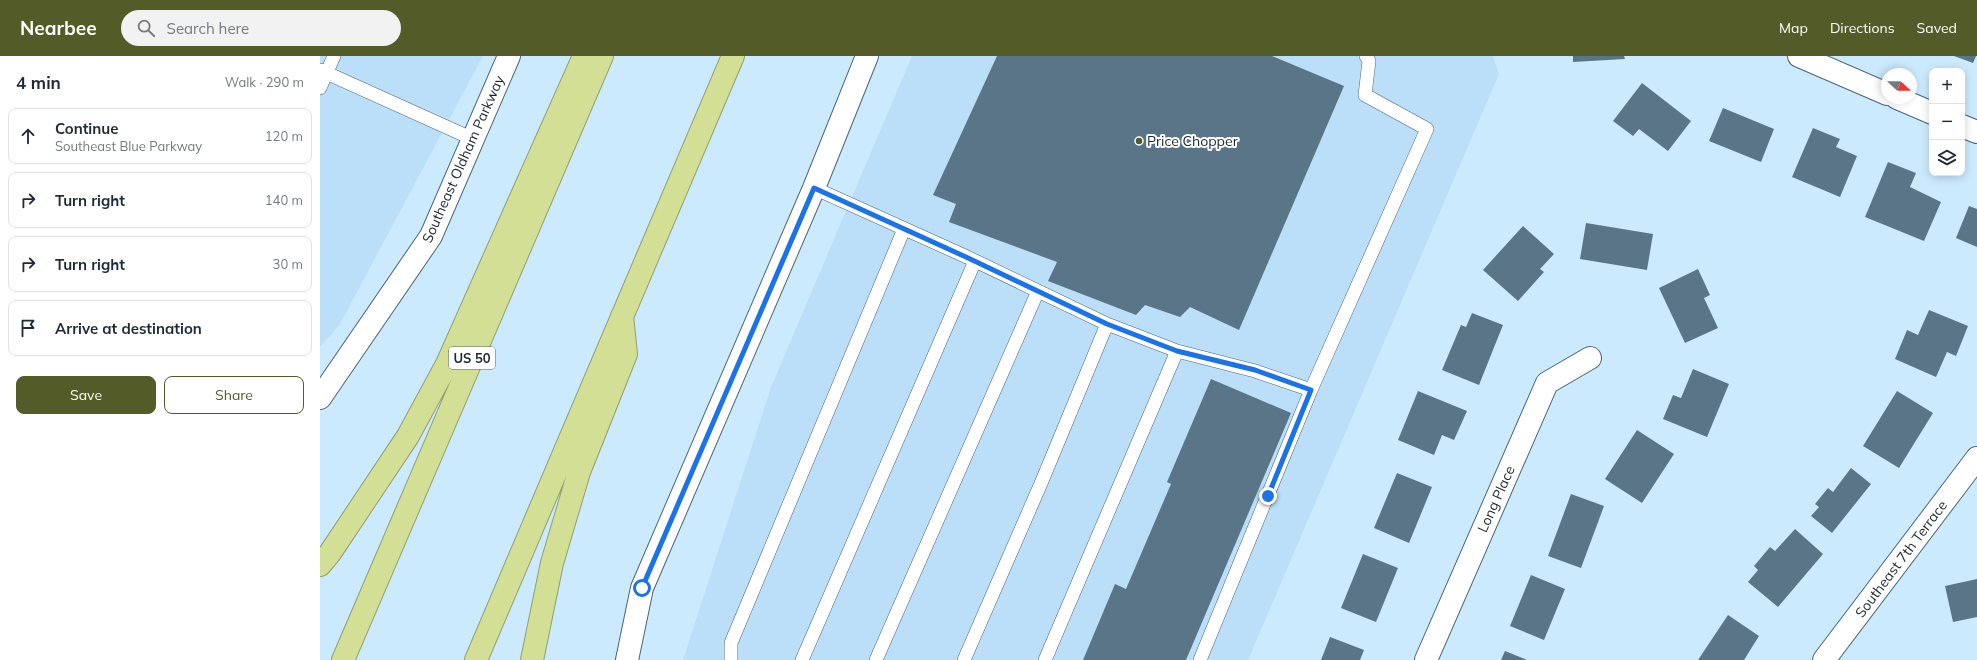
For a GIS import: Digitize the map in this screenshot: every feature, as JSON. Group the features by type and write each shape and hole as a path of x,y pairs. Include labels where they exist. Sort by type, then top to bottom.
{"highway":[{"path":"320,565 330,553 408,436 447,364 584,56"},
{"name":"US 50","path":"343,660 602,56"},
{"path":"476,660 733,56"},
{"path":"532,660 552,563 579,472 626,354 622,315"}],"street":[{"name":"Southeast Oldham Parkway","path":"320,398 431,236 509,56"},
{"path":"627,660 642,588 814,188 868,56"},
{"path":"1799,56 1881,91"},
{"path":"1911,104 1929,112"},
{"path":"1965,127 1977,132"},
{"name":"Long Place","path":"1426,660 1547,383 1590,358"},
{"name":"Southeast 7th Terrace","path":"1824,660 1970,483 1977,458"}],"lane":[{"path":"320,88 324,71 334,56"},
{"path":"1200,660 1311,390 1427,130 1365,95 1368,61 1366,56"},
{"path":"324,71 473,138"},
{"path":"814,188 975,261 1107,324 1177,351 1255,370 1311,390"},
{"path":"731,660 731,642 904,229"},
{"path":"802,660 975,261"},
{"path":"876,660 1038,291"},
{"path":"964,660 1042,481 1107,324"},
{"path":"1045,660 1177,351"}],"shaded area":[{"path":"320,56 483,56 340,324 320,347"},
{"path":"912,56 1493,56 1499,74 1248,660 683,660 771,387"}],"building":[{"name":"Price Chopper","path":"997,56 1272,56 1344,86 1239,330 1190,307 1180,317 1145,305 1136,315 1048,281 1057,262 949,222 956,204 933,195"},
{"path":"1573,56 1624,56 1625,59 1573,62"},
{"path":"1954,56 1976,56 1973,63"},
{"path":"1642,83 1691,121 1668,151 1639,129 1633,136 1613,121"},
{"path":"1723,108 1774,129 1761,162 1709,141"},
{"path":"1813,128 1840,139 1836,147 1857,156 1840,197 1792,177"},
{"path":"1888,162 1916,173 1910,187 1941,202 1924,241 1865,217"},
{"path":"1969,206 1977,209 1977,247 1956,238"},
{"path":"1586,223 1653,234 1647,270 1580,259"},
{"path":"1523,226 1554,254 1540,269 1544,272 1518,301 1483,270"},
{"path":"1698,269 1710,295 1704,298 1718,328 1685,343 1659,288"},
{"path":"1929,310 1968,326 1956,356 1947,352 1936,377 1895,359 1907,330 1918,335"},
{"path":"1472,313 1503,325 1479,385 1442,370 1461,325 1466,327"},
{"path":"1693,369 1729,384 1707,437 1663,419 1673,395 1681,398"},
{"path":"1211,379 1291,413 1186,660 1083,660 1115,584 1126,589 1171,484 1167,482"},
{"path":"1418,391 1467,411 1454,440 1442,435 1434,455 1398,440"},
{"path":"1897,391 1933,413 1899,468 1863,446"},
{"path":"1637,430 1674,454 1642,503 1605,479"},
{"path":"1851,468 1871,484 1832,533 1811,516 1819,507 1815,504 1828,488 1833,492"},
{"path":"1397,473 1432,487 1409,543 1374,528"},
{"path":"1571,494 1604,506 1581,568 1548,556"},
{"path":"1795,529 1823,554 1778,607 1748,582 1758,570 1754,566 1770,547 1775,551"},
{"path":"1363,554 1398,568 1376,622 1341,608"},
{"path":"1531,575 1565,589 1544,640 1510,626"},
{"path":"1977,579 1977,617 1953,622 1945,586"},
{"path":"1728,615 1759,636 1744,660 1698,660"},
{"path":"1330,637 1364,650 1360,660 1321,660"},
{"path":"1505,651 1527,660 1501,660"}],"place":[{"name":"Price Chopper","path":"1139,141"}],"route":[{"path":"642,588 814,188 966,257 1107,324 1177,351 1255,370 1311,390 1268,496"}]}
